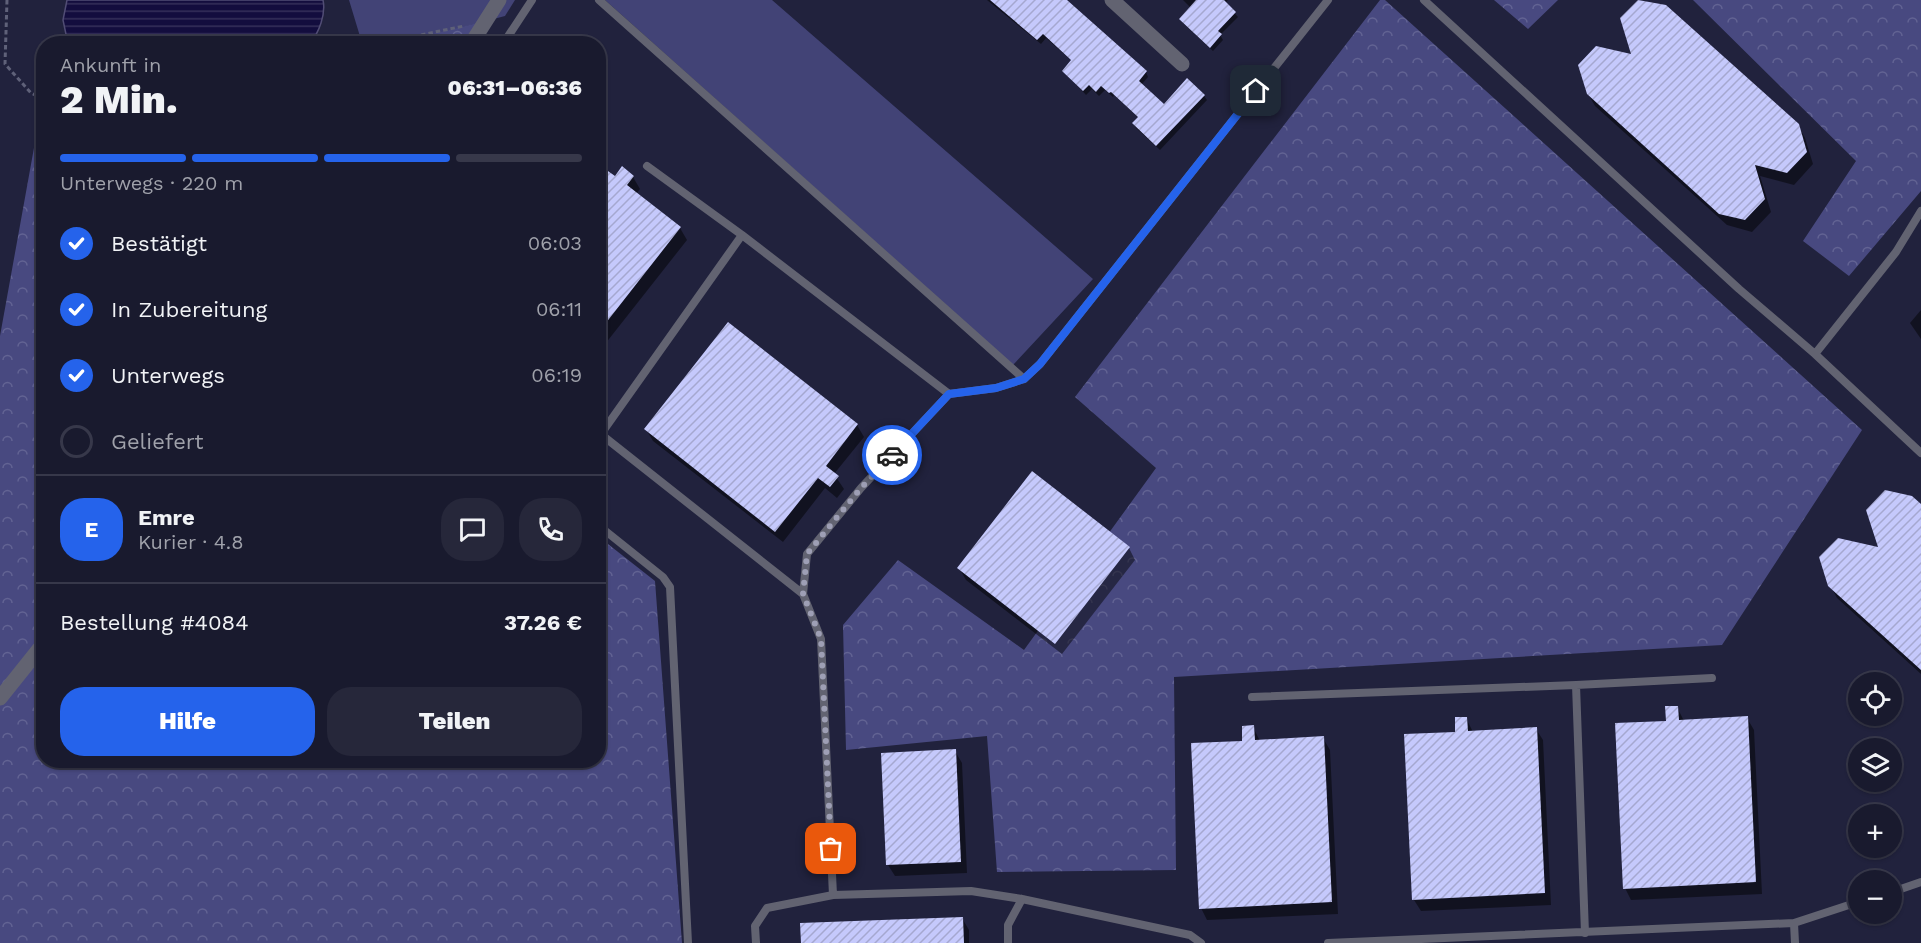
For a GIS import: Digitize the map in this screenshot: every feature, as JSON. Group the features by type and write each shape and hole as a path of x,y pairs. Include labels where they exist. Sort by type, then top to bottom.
{"street":[{"path":"476,36 499,0"},
{"path":"1112,0 1182,64"},
{"path":"0,698 36,653"}],"lane":[{"path":"508,36 532,0"},
{"path":"599,0 1024,379"},
{"path":"833,895 821,639 803,594 807,554 861,488 949,394 996,388 1024,379 1040,364 1328,0"},
{"path":"1424,0 1739,290 1815,354 1921,453"},
{"path":"647,166 742,235 949,394"},
{"path":"1815,354 1896,252 1921,211"},
{"path":"606,425 742,235"},
{"path":"606,438 803,594"},
{"path":"606,531 663,577 670,587 688,943"},
{"path":"1252,697 1576,686 1712,678"},
{"path":"1576,686 1585,933"},
{"path":"1902,889 1921,882"},
{"path":"756,943 756,926 767,908 833,895 971,891 1022,899 1190,935 1201,943"},
{"path":"1008,943 1008,925 1022,899"},
{"path":"1328,943 1794,923 1848,905"},
{"path":"1794,923 1795,943"}],"path":[{"path":"7,0 5,64 31,93 36,95"},
{"path":"417,36 466,26"}],"shaded area":[{"path":"67,0 323,0 324,11 315,36 66,36 63,20"},
{"path":"349,0 515,0 505,16 429,36 360,36"},
{"path":"605,0 772,0 1093,279 1013,365"}],"green space":[{"path":"1380,0 1385,0 1862,430 1722,645 1174,677 1176,870 997,872 987,736 846,750 843,625 898,560 1024,650 1156,468 1075,397"},
{"path":"1494,0 1558,0 1528,29"},
{"path":"1693,0 1921,0 1921,191 1849,276 1803,241 1856,161"},
{"path":"477,23 469,36 426,36"},
{"path":"36,137 36,768 606,768 606,542 655,581 682,943 0,943 0,336"}],"building":[{"path":"990,0 1067,0 1147,71 1139,81 1164,104 1187,78 1205,95 1156,146 1132,123 1138,117 1111,92 1109,93 1101,86 1096,92 1089,85 1083,91 1062,71 1071,60 1043,34 1037,40"},
{"path":"1196,0 1224,0 1236,12 1218,31 1222,34 1210,48 1179,19"},
{"path":"1638,0 1666,5 1799,124 1807,152 1787,173 1755,165 1765,199 1745,220 1719,214 1587,94 1578,65 1596,46 1631,54 1620,18"},
{"path":"622,166 634,176 627,185 681,227 606,323 606,170 615,176"},
{"path":"728,322 858,424 826,466 839,476 830,487 818,478 775,532 644,429"},
{"path":"1032,471 1130,547 1055,644 957,568"},
{"path":"1885,490 1912,496 1921,504 1921,670 1828,586 1819,557 1838,538 1878,547 1866,510"},
{"path":"1665,706 1678,706 1679,720 1748,716 1756,882 1623,889 1615,723 1666,721"},
{"path":"1455,717 1467,717 1468,731 1537,727 1545,893 1412,900 1404,734 1455,732"},
{"path":"1254,725 1255,740 1324,736 1332,902 1199,909 1191,743 1242,741 1242,726"},
{"path":"956,749 961,862 886,865 881,753"},
{"path":"963,917 964,943 801,943 800,923"}],"way so far":[{"path":"831,849 821,639 803,594 807,554 861,488 892,455"}],"route":[{"path":"892,455 949,394 996,388 1024,379 1040,364 1256,91"}]}
